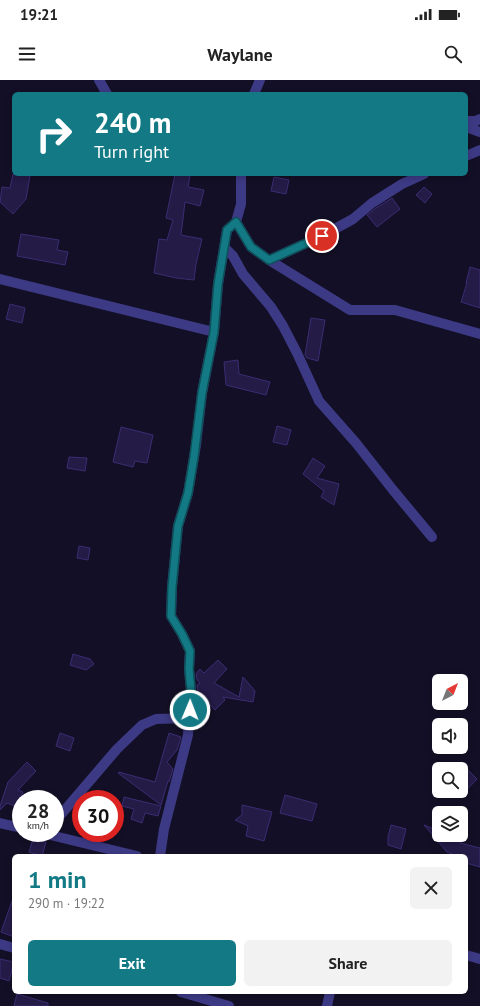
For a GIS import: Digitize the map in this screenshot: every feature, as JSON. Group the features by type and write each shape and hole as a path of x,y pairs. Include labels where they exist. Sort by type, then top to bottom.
{"street":[{"path":"99,80 105,92"},
{"path":"255,92 260,80"},
{"path":"468,121 476,121 480,119"},
{"path":"468,128 480,132"},
{"path":"468,155 480,150"},
{"path":"160,854 164,829 188,735 192,702 189,669 190,651 171,616 172,587 178,526 188,493 202,393 214,332 218,284 227,230 236,222 241,204 241,176"},
{"path":"269,260 353,220 372,203 402,184 420,176"},
{"path":"236,222 251,247 269,260 350,310 395,310 480,334"},
{"path":"224,248 233,256 243,274 272,307 298,353 319,401 356,443 432,537"},
{"path":"0,279 214,332"},
{"path":"64,811 117,749 142,725 156,719 189,718"},
{"path":"64,838 129,854"},
{"path":"0,944 12,947"},
{"path":"468,955 480,959"},
{"path":"188,994 229,1006"},
{"path":"327,1006 330,994"}],"building":[{"path":"13,176 30,176 26,199 13,214 0,202 2,187 10,188"},
{"path":"175,176 190,176 188,187 204,190 200,206 185,202 181,235 202,239 194,280 154,273 159,239 167,240 173,220 166,218"},
{"path":"274,177 289,180 286,194 271,191"},
{"path":"424,187 432,194 425,203 416,195"},
{"path":"392,198 400,209 377,227 367,215"},
{"path":"21,234 59,240 57,250 68,252 65,265 17,256"},
{"path":"470,267 480,270 480,308 461,302"},
{"path":"10,304 25,308 22,323 6,319"},
{"path":"311,318 325,320 318,361 307,358 305,355"},
{"path":"238,360 239,374 270,382 266,395 226,385 224,362"},
{"path":"277,426 291,430 287,445 273,442"},
{"path":"121,427 153,435 147,463 135,461 133,467 113,462"},
{"path":"69,457 87,458 85,471 67,468"},
{"path":"313,458 325,466 317,478 339,484 334,505 321,497 324,491 303,474"},
{"path":"79,546 90,548 88,560 77,558"},
{"path":"73,654 90,659 94,664 86,670 70,665"},
{"path":"218,660 227,669 214,683 239,697 243,677 255,691 253,702 223,697 225,700 215,710 198,693 197,685 200,683 197,680 196,674 200,669 204,673"},
{"path":"60,733 74,738 70,751 56,746"},
{"path":"169,733 181,737 177,750 167,762 173,769 161,805 118,773 119,772 155,782"},
{"path":"27,762 36,771 18,790 12,790 12,805 7,803 0,810 8,782"},
{"path":"468,770 477,779 468,789"},
{"path":"285,795 317,804 312,821 280,813"},
{"path":"124,797 161,806 158,816 145,813 142,823 131,819 134,809 124,806"},
{"path":"242,805 272,812 264,841 246,836 248,826 235,820 242,815"},
{"path":"391,825 406,829 401,849 388,845"},
{"path":"424,825 432,828 432,834"},
{"path":"32,842 46,842 43,854 29,852"},
{"path":"438,842 460,842 480,848 480,867 468,864 468,854 452,854 447,852"},
{"path":"12,901 12,936 1,932"},
{"path":"0,959 12,962 12,970 9,981 0,978"},
{"path":"17,994 48,1003 48,1006 14,1006"}],"route":[{"path":"190,710 192,702 189,669 190,651 171,616 172,587 178,526 188,493 194,457 202,393 214,332 218,284 227,230 236,222 251,247 269,260 322,236"}]}
